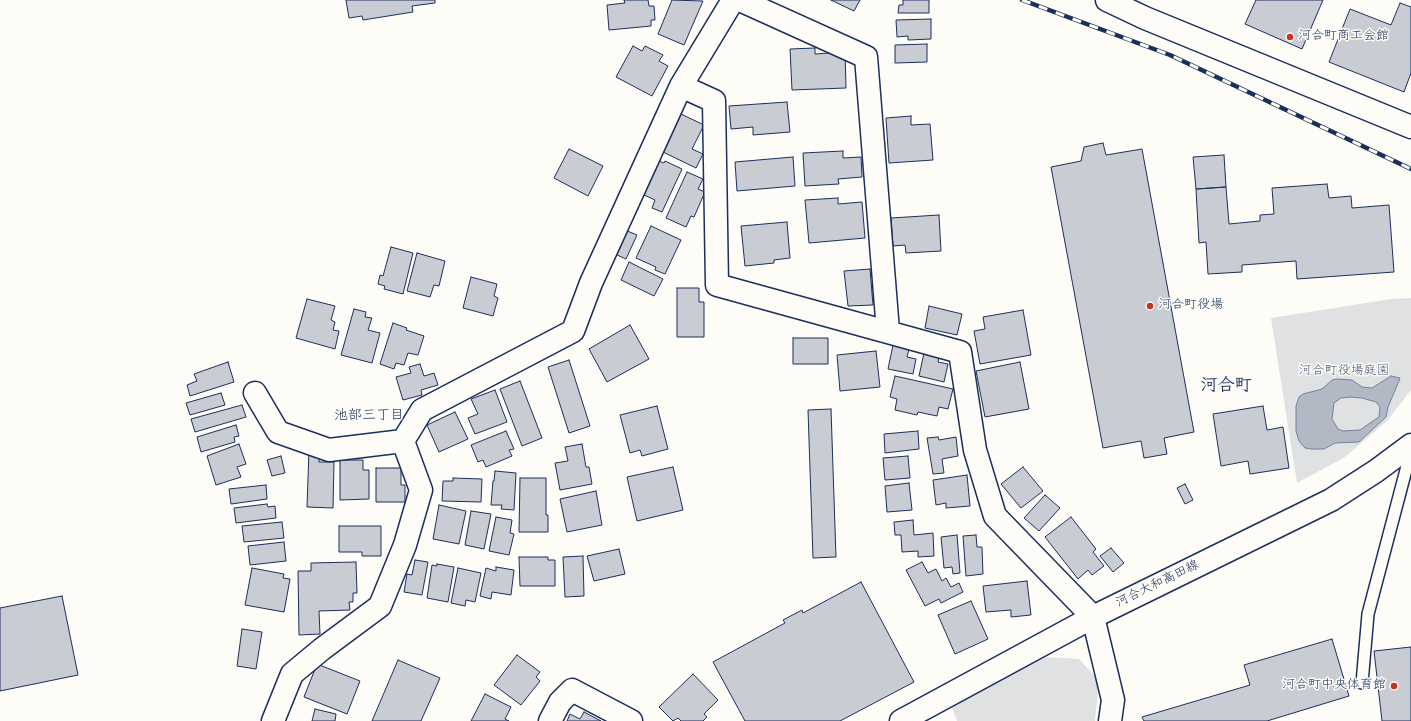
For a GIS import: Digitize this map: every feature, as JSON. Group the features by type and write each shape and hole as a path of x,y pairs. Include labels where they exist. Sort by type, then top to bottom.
{"street":[{"path":"402,441 422,410 573,331 591,283 681,86 734,0"},
{"path":"740,0 866,57 888,331"},
{"path":"1107,0 1145,18 1411,127"},
{"path":"681,86 714,101 717,285 960,352 975,450 995,516 1093,617 1112,700 1110,721"},
{"path":"256,393 278,432 329,450 402,441"},
{"path":"273,721 292,674 322,649 380,606 405,545 420,490 402,441"},
{"name":"河合大和高田線","path":"901,721 1093,617 1331,500 1376,471 1411,445"},
{"path":"550,721 560,702 572,690 631,721"}],"lane":[{"path":"1362,683 1368,614 1411,451"}],"green space":[{"name":"河合町役場庭園","path":"1411,298 1411,390 1387,421 1345,457 1297,483 1271,318 1391,299"},
{"path":"1047,657 1079,659 1099,681 1095,721 957,721 952,708 998,678"}],"shaded area":[{"path":"1391,376 1400,378 1388,407 1386,417 1359,442 1335,443 1324,449 1311,449 1305,448 1299,441 1296,431 1296,406 1299,397 1303,394 1322,389 1332,380 1337,379 1352,380 1362,387 1372,388","holes":["1341,398 1362,398 1376,402 1380,407 1379,417 1360,430 1343,431 1338,429 1332,419 1334,403"]}],"building":[{"path":"346,0 435,0 435,3 412,6 413,12 363,20 362,16 349,18"},
{"path":"624,0 648,0 649,6 654,6 655,20 651,20 651,26 609,30 607,5 625,3"},
{"path":"672,0 703,1 684,45 658,34"},
{"path":"831,0 860,0 854,11"},
{"path":"903,0 929,0 929,13 898,13 899,5 903,5"},
{"name":"河合町商工会館","path":"1256,0 1323,0 1302,49 1245,24"},
{"path":"1400,3 1411,7 1411,73 1404,92 1329,62 1350,9 1391,25"},
{"path":"931,19 931,39 908,40 908,36 897,37 896,20"},
{"path":"927,44 927,62 895,63 895,45"},
{"path":"633,46 642,51 645,46 663,55 659,61 668,66 652,96 616,77"},
{"path":"815,48 815,54 845,52 846,88 792,90 790,49"},
{"path":"787,102 790,132 753,135 753,127 731,129 729,106"},
{"path":"681,114 704,125 692,149 703,154 696,168 663,152"},
{"path":"911,116 911,125 930,124 933,160 889,163 886,118"},
{"path":"1103,143 1106,155 1142,149 1194,432 1164,438 1167,454 1144,458 1141,441 1103,448 1051,167 1081,161 1084,147"},
{"path":"569,149 603,166 588,196 554,178"},
{"path":"843,151 843,158 861,157 862,177 838,179 839,184 805,186 803,153"},
{"path":"1224,155 1226,187 1196,189 1193,157"},
{"path":"793,157 795,186 737,191 735,162"},
{"path":"659,161 664,163 665,161 682,169 662,212 652,208 655,200 644,195"},
{"path":"687,172 703,179 698,189 705,192 694,217 691,216 686,227 666,218"},
{"path":"1327,184 1329,198 1351,196 1352,208 1389,205 1394,272 1297,279 1296,261 1242,265 1242,272 1208,274 1206,242 1199,243 1196,189 1226,187 1229,224 1260,221 1260,215 1274,214 1272,188"},
{"path":"838,198 838,204 862,202 865,238 809,243 805,200"},
{"path":"939,215 941,251 906,253 905,245 893,246 891,218"},
{"path":"787,222 790,258 774,260 774,263 745,266 741,226"},
{"path":"651,226 681,240 665,274 655,270 656,267 636,258"},
{"path":"625,230 637,235 626,259 615,254"},
{"path":"391,247 413,253 403,294 384,289 385,286 378,284 380,275 383,276"},
{"path":"417,253 445,261 439,286 434,285 430,297 407,291"},
{"path":"629,262 663,279 654,296 621,280"},
{"path":"870,269 873,305 848,306 844,271"},
{"path":"471,277 497,284 494,296 498,298 493,316 463,308"},
{"path":"677,288 699,288 699,302 704,302 704,337 677,337"},
{"path":"307,299 335,306 331,320 335,322 333,330 339,331 335,349 296,338"},
{"path":"929,306 962,314 957,335 925,328"},
{"path":"354,309 366,312 365,317 372,318 368,330 380,333 372,363 341,355"},
{"path":"1023,310 1031,355 980,364 974,331 985,329 983,317"},
{"path":"393,323 407,328 406,330 424,336 418,355 408,353 404,365 396,363 394,369 380,364"},
{"path":"630,325 649,359 607,382 589,349"},
{"path":"793,338 828,338 828,364 793,364"},
{"path":"893,345 909,349 907,357 916,359 913,374 888,369"},
{"path":"876,351 880,387 840,391 837,355"},
{"path":"924,353 939,357 938,362 948,364 944,382 919,376"},
{"path":"569,360 590,426 569,433 548,367"},
{"path":"228,362 234,382 190,396 187,385 197,381 194,374"},
{"path":"1020,362 1029,409 985,417 976,371"},
{"path":"420,364 424,376 434,373 438,385 421,390 422,395 403,400 396,377 411,373 409,367"},
{"path":"895,376 953,389 948,409 939,407 937,416 918,412 917,415 895,410 897,399 890,397"},
{"path":"520,381 542,438 522,446 500,389"},
{"path":"495,390 507,422 475,434 468,418 478,414 471,399"},
{"path":"221,393 225,405 190,415 186,403"},
{"path":"242,405 246,417 195,432 191,419"},
{"path":"657,406 668,449 642,456 640,450 630,453 620,415"},
{"path":"1263,406 1267,430 1283,427 1289,468 1250,474 1248,461 1221,466 1213,414"},
{"path":"831,409 836,557 813,558 808,410"},
{"path":"455,412 468,439 439,452 427,425"},
{"path":"236,425 239,436 234,437 235,442 201,452 197,437"},
{"path":"506,431 514,449 509,450 512,456 486,467 483,460 478,462 471,445"},
{"path":"918,431 919,449 885,453 884,434"},
{"path":"938,437 939,440 956,437 958,456 942,459 944,473 933,474 927,438"},
{"path":"239,444 246,464 237,467 241,477 216,485 207,456"},
{"path":"582,444 586,467 589,467 592,484 560,490 555,463 568,461 565,447"},
{"path":"309,449 320,449 319,462 334,462 333,508 307,507"},
{"path":"281,456 285,473 272,476 267,460"},
{"path":"908,456 910,478 885,480 883,458"},
{"path":"340,460 363,460 363,470 369,470 369,499 340,500"},
{"path":"673,467 683,510 637,521 627,477"},
{"path":"1023,467 1043,491 1021,508 1001,484"},
{"path":"376,468 401,468 401,485 405,485 405,502 376,502"},
{"path":"495,471 516,473 514,510 501,509 502,505 491,505"},
{"path":"967,475 970,506 946,508 946,503 936,505 933,480"},
{"path":"453,478 482,479 481,502 442,501 443,481 453,481"},
{"path":"520,478 546,478 546,515 548,515 548,532 519,532"},
{"path":"909,483 912,510 887,512 885,486"},
{"path":"1185,484 1193,500 1185,504 1177,488"},
{"path":"266,485 267,499 231,504 229,489"},
{"path":"596,491 602,525 567,532 560,499"},
{"path":"1045,495 1060,508 1039,531 1024,518"},
{"path":"267,504 268,507 275,506 276,518 236,523 234,508"},
{"path":"439,505 466,511 459,544 433,539"},
{"path":"471,511 491,514 484,549 465,545"},
{"path":"496,517 512,520 510,533 514,534 509,555 489,551"},
{"path":"1071,517 1096,549 1093,552 1104,566 1092,575 1088,570 1078,579 1045,537"},
{"path":"913,520 914,535 933,533 934,556 918,557 918,551 902,552 901,535 895,535 894,522"},
{"path":"282,522 284,538 244,542 242,526"},
{"path":"339,526 381,526 381,556 362,556 362,552 339,552"},
{"path":"957,535 960,573 953,574 952,567 944,568 941,537"},
{"path":"976,535 977,547 982,547 983,574 966,576 963,536"},
{"path":"284,542 286,561 250,565 248,546"},
{"path":"1111,548 1124,563 1113,572 1100,556"},
{"path":"619,549 625,574 594,581 587,556"},
{"path":"583,556 584,596 565,597 563,557"},
{"path":"519,557 548,557 548,560 555,560 555,586 520,586"},
{"path":"415,560 428,562 422,595 404,592 407,574 412,575"},
{"path":"356,562 357,593 353,593 353,602 349,602 350,610 319,611 320,634 299,635 298,571 311,571 311,563"},
{"path":"922,562 928,573 936,569 942,581 946,578 951,587 959,583 963,592 941,603 939,599 925,606 906,570"},
{"path":"437,564 454,567 448,602 427,598 432,565 437,566"},
{"path":"496,567 514,570 511,595 492,592 491,599 480,596 486,568 496,571"},
{"path":"252,568 284,574 283,578 290,579 284,612 245,605"},
{"path":"458,568 481,573 475,602 466,600 465,606 451,603"},
{"path":"1027,581 1031,615 1011,617 1011,610 986,612 983,586"},
{"path":"861,582 914,682 840,721 745,721 713,662 785,623 783,620 802,610 803,613"},
{"path":"62,596 78,675 0,691 0,608"},
{"path":"971,601 988,639 955,654 938,615"},
{"path":"242,629 262,632 256,669 237,666"},
{"path":"1332,639 1349,696 1267,721 1144,721 1142,717 1250,685 1244,665"},
{"name":"河合町中央体育館","path":"1411,647 1411,721 1382,721 1374,651"},
{"path":"517,655 540,672 536,677 540,681 521,705 494,685"},
{"path":"398,660 440,678 421,721 372,721"},
{"path":"317,664 360,681 347,714 304,697"},
{"path":"693,674 718,700 704,714 707,717 703,721 681,721 678,718 673,721 659,707"},
{"path":"485,694 511,707 505,719 509,721 471,721"},
{"path":"315,709 336,714 335,721 312,721"},
{"path":"584,712 601,721 567,721 570,714 580,719"}],"railway":[{"path":"1022,0 1170,55 1411,169"}],"place":[{"name":"河合町商工会館","path":"1290,37"},
{"name":"河合町役場","path":"1150,306"},
{"name":"河合町中央体育館","path":"1394,686"}],"district":[{"name":"河合町","path":"1226,387"},
{"name":"池部三丁目","path":"369,417"}]}
